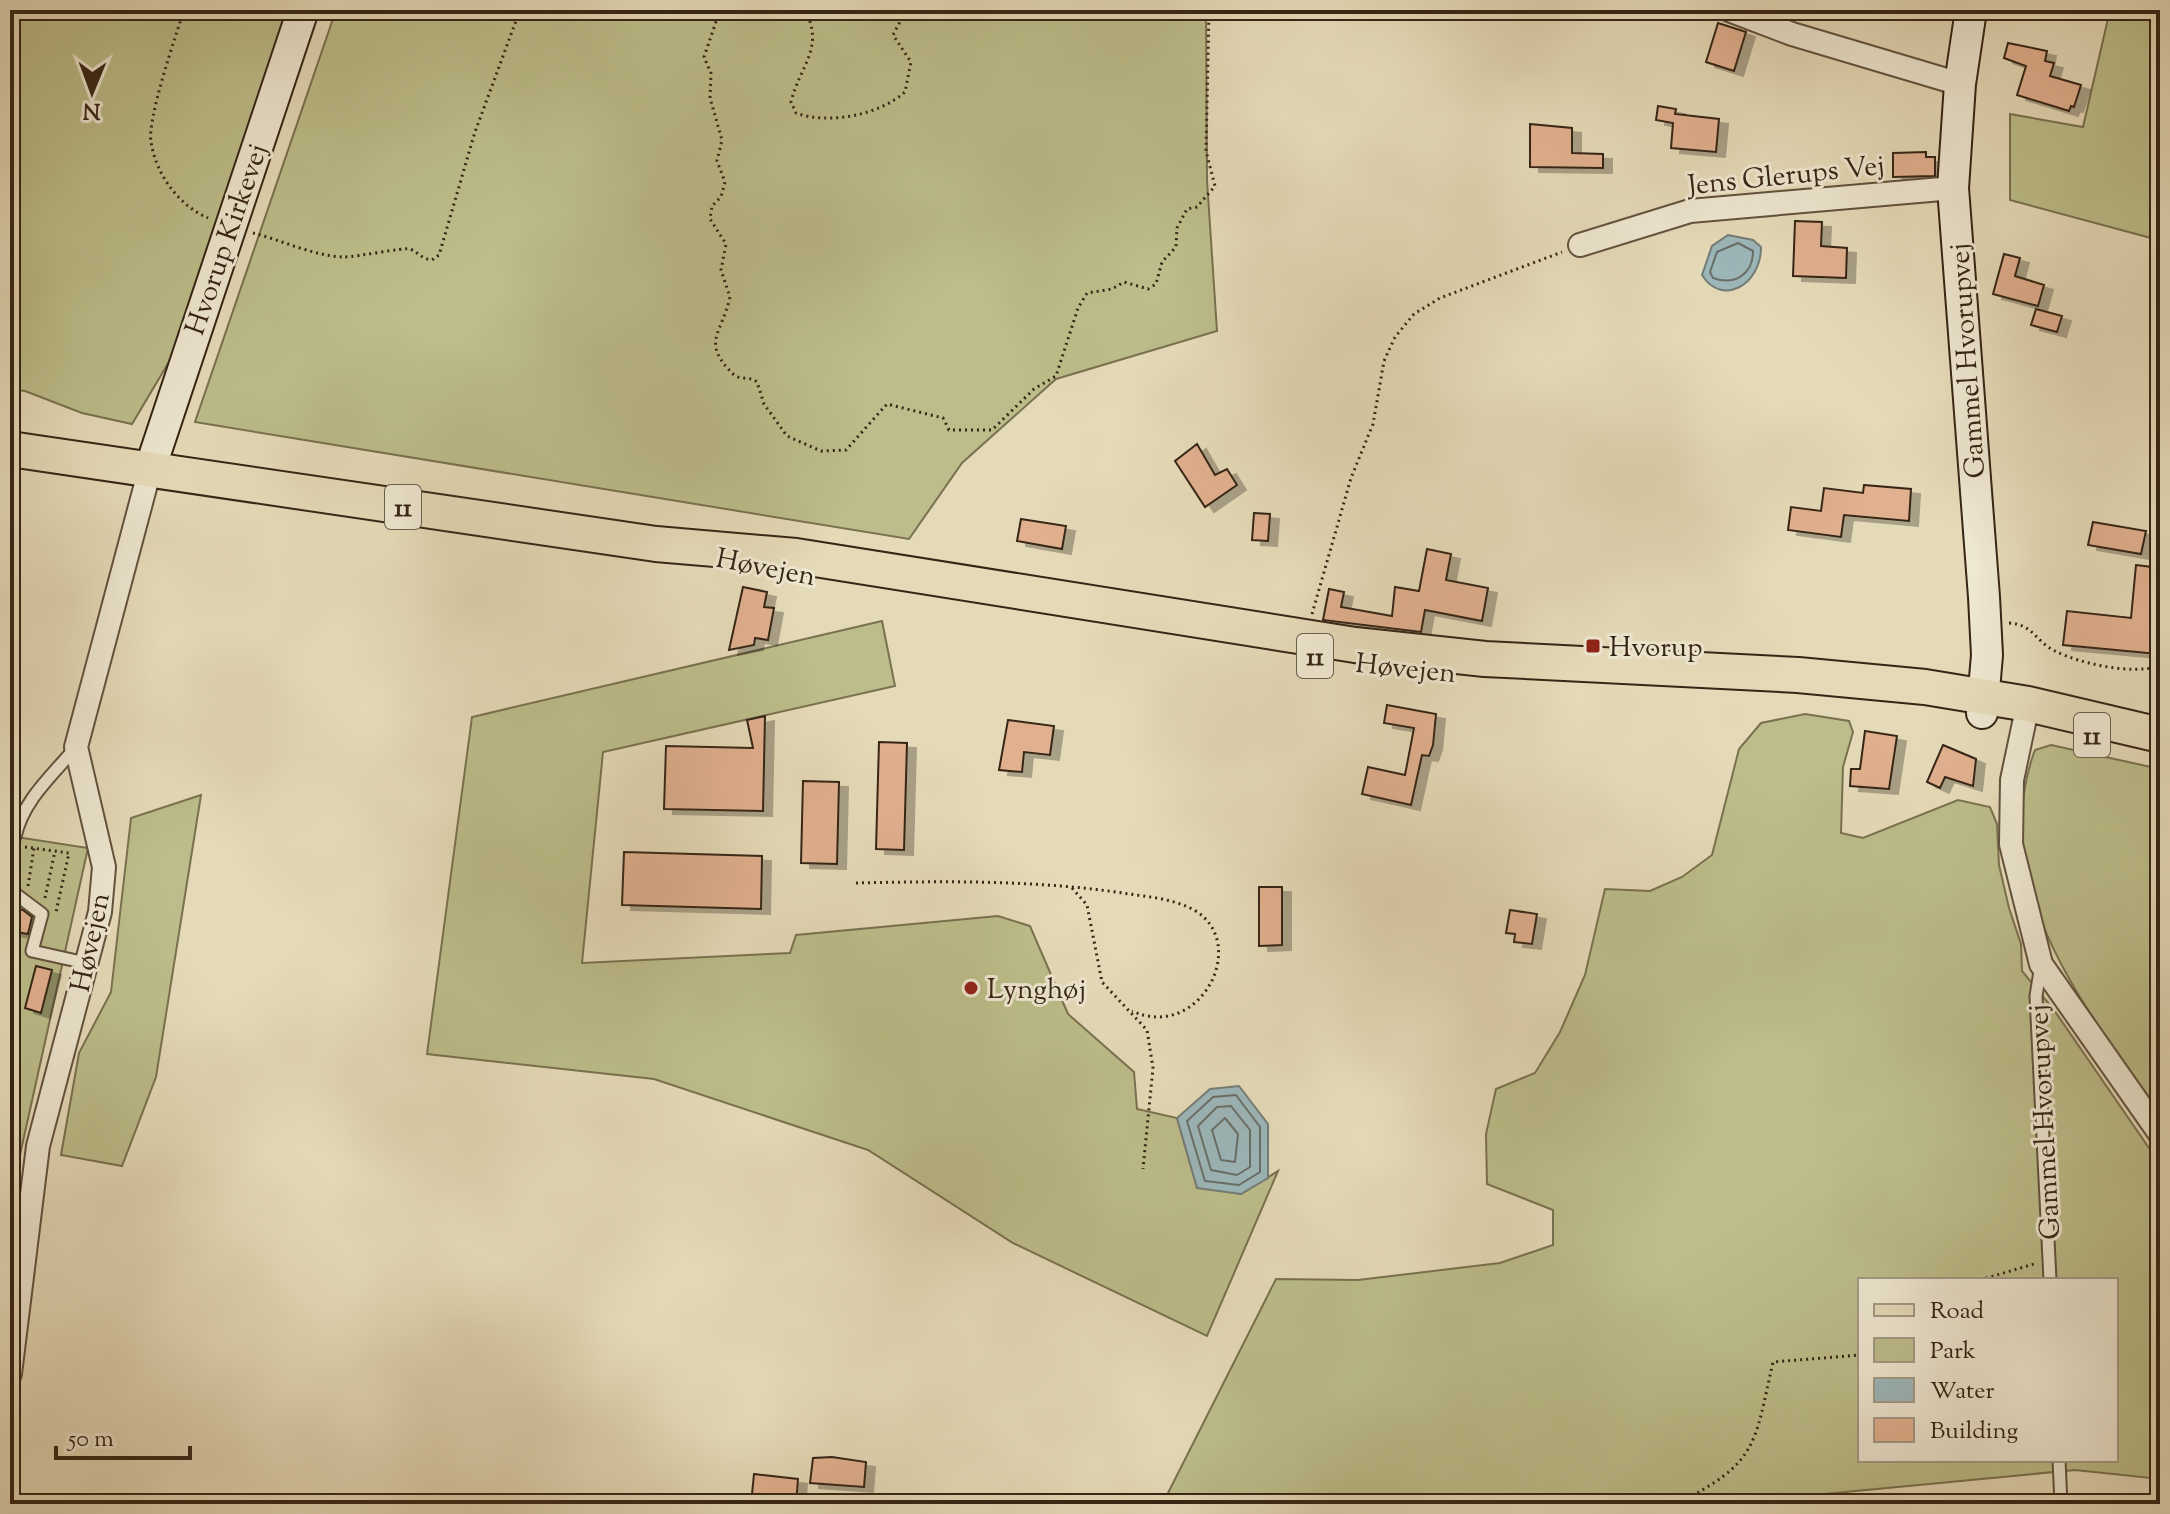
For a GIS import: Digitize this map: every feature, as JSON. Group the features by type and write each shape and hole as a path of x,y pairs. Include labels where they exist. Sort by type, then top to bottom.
{"main road":[{"name":"Høvejen","path":"10,449 656,544 791,572 1353,662 1482,676 1983,704"},
{"name":"Høvejen","path":"656,544 796,556 1306,637 1485,659 1798,675 2160,735"},
{"name":"Høvejen","path":"2027,712 2160,748"}],"street":[{"name":"Hvorup Kirkevej","path":"150,469 303,10"},
{"path":"1729,10 1792,34 1960,84"},
{"name":"Gammel Hvorupvej","path":"1971,10 1960,84 1953,188 1985,621 1983,704"},
{"name":"Jens Glerups Vej","path":"1580,245 1690,211 1953,188"},
{"name":"Høvejen","path":"10,1374 38,1146 100,912 104,867 76,747 150,469"},
{"name":"Gammel Hvorupvej","path":"2027,712 2012,780 2011,844 2041,964 2160,1134"}],"lane":[{"path":"15,837 20,815 29,801 76,747"},
{"path":"10,890 42,914 32,951 86,963"},
{"name":"Gammel Hvorupvej","path":"2041,964 2036,996 2050,1278"},
{"path":"2059,1462 2061,1504"}],"path":[{"path":"184,10 167,64 150,139 160,170 177,197 197,213 229,226 340,257 375,256 410,249 424,259 432,260 439,255 475,132 520,10"},
{"path":"720,10 704,57 711,73 710,98 722,140 719,169 725,182 721,197 712,206 710,219 726,244 721,270 730,297 714,339 715,353 735,375 757,382 764,404 787,436 831,451 846,450 854,444 887,404 943,418 949,430 960,433 992,430 1034,389 1056,376 1078,308 1087,293 1112,289 1124,282 1148,289 1156,284 1162,262 1176,247 1177,228 1187,209 1197,207 1215,186 1206,151 1209,10"},
{"path":"805,10 813,26 814,41 791,102 796,113 818,119 864,113 905,92 911,62 893,35 903,16 916,10"},
{"path":"1306,637 1351,478 1373,424 1384,361 1395,337 1414,314 1440,298 1580,245"},
{"path":"1985,621 2022,623 2053,651 2075,658 2123,667 2149,669 2160,666"},
{"path":"10,876 14,845 69,853 56,912"},
{"path":"26,902 34,848"},
{"path":"42,914 55,851"},
{"path":"856,883 956,881 1072,888 1165,899 1195,911 1204,920 1219,948 1211,986 1197,1001 1164,1017 1143,1017 1132,1011"},
{"path":"1072,888 1087,905 1102,982 1147,1030 1153,1068 1143,1169"},
{"path":"1987,1278 2049,1260"},
{"path":"1676,1504 1731,1474 1755,1442 1773,1362 1858,1355"}],"green space":[{"path":"10,10 292,10 173,355 132,424 82,413 25,391 10,389"},
{"path":"336,10 1206,10 1207,180 1217,331 1056,379 962,463 909,539 195,422"},
{"path":"2110,10 2160,10 2160,226 2151,238 2010,200 2010,114 2083,127"},
{"path":"882,621 895,686 603,752 582,963 790,953 796,935 998,916 1030,926 1068,1014 1134,1072 1137,1109 1177,1118 1197,1187 1241,1194 1278,1171 1207,1336 1013,1243 868,1150 654,1079 427,1054 472,717"},
{"path":"1805,714 1849,721 1853,732 1843,767 1841,833 1863,838 1958,800 1990,807 1997,824 1999,865 2021,944 2022,971 2054,1010 2160,1164 2160,1479 2075,1470 1783,1498 1783,1504 1753,1504 1751,1500 1630,1504 1521,1498 1165,1499 1276,1279 1358,1280 1500,1263 1553,1245 1553,1210 1487,1184 1486,1134 1496,1089 1535,1073 1560,1032 1585,975 1605,889 1650,891 1682,877 1712,855 1739,749 1761,723"},
{"path":"2051,745 2160,769 2160,1116 2075,989 2051,944 2033,898 2023,850 2023,801 2035,750"},
{"path":"201,795 156,1077 122,1166 61,1155 79,1053 111,992 131,818"},
{"path":"10,836 88,848 10,1200"}],"water":[{"path":"1728,235 1753,240 1761,247 1755,272 1748,281 1729,290 1710,285 1702,275 1712,246"},
{"path":"1239,1086 1268,1124 1268,1178 1241,1194 1197,1188 1177,1118 1210,1089"}],"building":[{"path":"1718,23 1746,32 1734,71 1706,62"},
{"path":"2008,43 2047,51 2045,61 2054,63 2050,76 2081,85 2074,107 2071,106 2069,111 2017,95 2026,66 2004,58"},
{"path":"1658,106 1676,109 1675,114 1719,119 1716,152 1671,148 1673,123 1656,120"},
{"path":"1530,124 1572,128 1572,153 1603,154 1603,168 1530,167"},
{"path":"1926,152 1926,157 1935,157 1935,176 1893,177 1893,153"},
{"path":"1795,221 1822,222 1821,246 1847,248 1846,278 1793,276"},
{"path":"2004,254 2020,258 2015,276 2044,285 2038,306 1993,294"},
{"path":"2036,309 2062,316 2057,332 2031,325"},
{"path":"1197,444 1215,475 1227,469 1237,485 1205,507 1175,461"},
{"path":"1864,485 1911,489 1909,521 1844,515 1841,537 1788,530 1791,507 1821,511 1824,488 1863,493"},
{"path":"1254,513 1270,514 1268,541 1252,540"},
{"path":"1021,519 1066,526 1062,549 1017,541"},
{"path":"2093,522 2146,531 2141,554 2088,545"},
{"path":"1427,549 1451,554 1446,580 1488,588 1482,621 1425,610 1421,632 1323,620 1329,589 1344,592 1341,607 1392,616 1395,587 1419,591"},
{"path":"2136,565 2160,568 2158,654 2063,645 2067,611 2131,618"},
{"path":"743,587 767,592 764,607 774,608 768,640 755,638 754,645 729,650"},
{"path":"1387,705 1436,714 1433,745 1429,756 1422,755 1411,805 1362,794 1368,767 1405,775 1414,728 1384,723"},
{"path":"765,716 763,811 664,809 666,746 753,748 747,720"},
{"path":"1008,720 1054,726 1050,755 1024,752 1022,772 999,770"},
{"path":"1865,731 1897,736 1889,789 1850,786 1851,769 1860,769"},
{"path":"879,742 907,743 904,850 876,849"},
{"path":"1943,745 1976,759 1973,786 1945,777 1940,788 1927,782"},
{"path":"803,781 839,782 837,864 801,863"},
{"path":"624,852 762,856 761,909 622,905"},
{"path":"1259,887 1282,887 1282,945 1259,946"},
{"path":"10,908 23,910 32,917 28,934 10,931"},
{"path":"1510,910 1537,914 1532,944 1514,942 1515,934 1506,933"},
{"path":"36,966 52,970 41,1013 25,1008"},
{"path":"832,1457 866,1462 864,1487 810,1483 813,1458"},
{"path":"754,1474 798,1479 796,1504 751,1504"}],"place":[{"name":"Hvorup","path":"1593,646"},
{"name":"Lynghøj","path":"971,988"}]}
